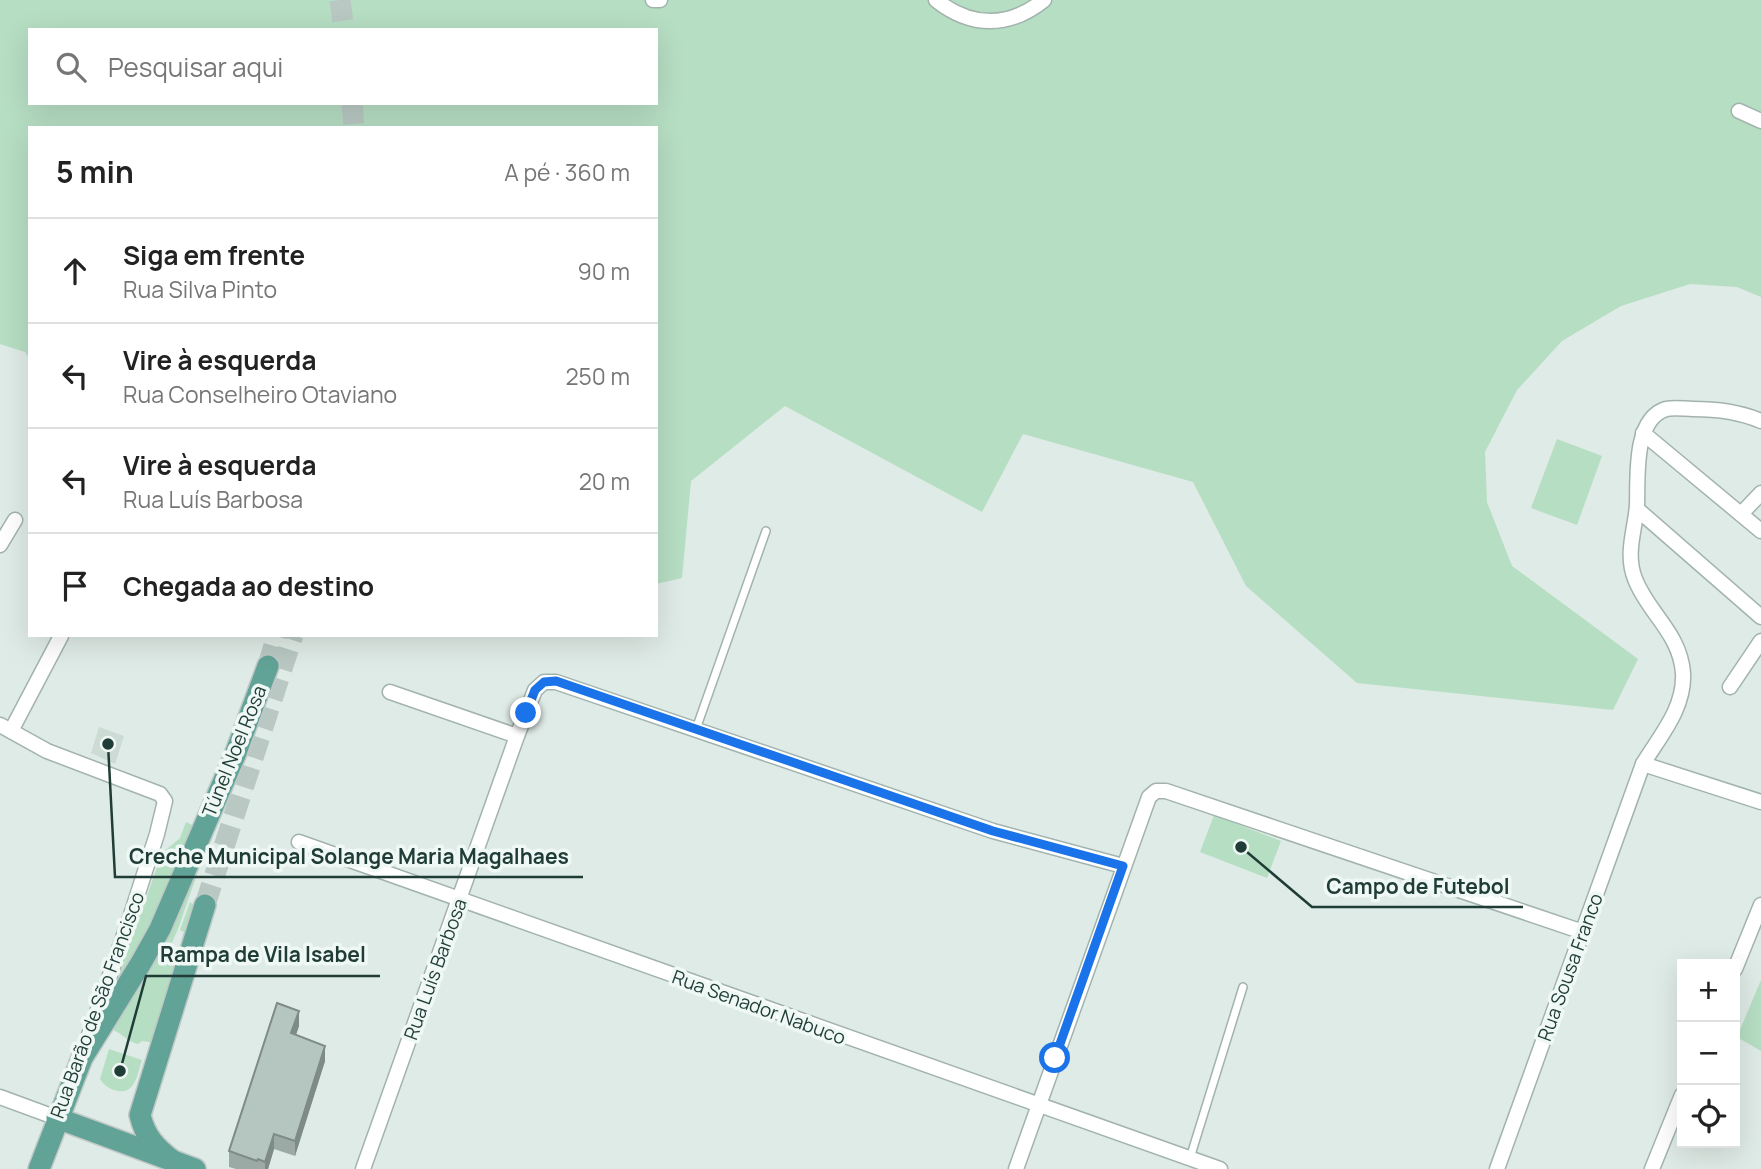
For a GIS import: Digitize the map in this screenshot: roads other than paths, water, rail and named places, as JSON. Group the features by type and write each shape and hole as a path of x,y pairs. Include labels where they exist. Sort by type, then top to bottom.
{"main road":[{"name":"Túnel Noel Rosa","path":"82,1058 160,929 235,755 268,666"},
{"path":"173,1161 149,1139 141,1115 205,905"},
{"name":"Rua Barão de São Francisco","path":"39,1169 82,1058"},
{"path":"57,1118 195,1169"}],"street":[{"path":"653,0 660,0"},
{"path":"936,0 969,19 994,22 1014,18 1044,0"},
{"path":"1739,111 1761,121"},
{"path":"1761,421 1745,415 1706,409 1667,409 1652,416 1643,433 1761,531"},
{"name":"Rua Sousa Franco","path":"1497,1169 1643,764 1670,723 1680,697 1683,674 1678,647 1635,580 1629,555 1637,509 1643,433"},
{"path":"1741,514 1761,493"},
{"path":"1637,509 1761,617"},
{"path":"0,545 15,520"},
{"path":"5,728 60,637"},
{"path":"1730,687 1761,641"},
{"name":"Rua Luís Barbosa","path":"363,1169 535,690 544,682 556,681 696,730"},
{"path":"390,692 517,736"},
{"name":"Rua Barão de São Francisco","path":"5,728 47,751 160,794 165,801 130,918 82,1058"},
{"path":"696,730 993,831 1123,866"},
{"path":"1643,764 1761,802"},
{"path":"1016,1169 1123,866 1149,797 1156,791 1166,791 1583,932"},
{"name":"Rua Senador Nabuco","path":"299,842 1220,1169"},
{"path":"1739,959 1761,905"},
{"path":"0,1097 57,1118"},
{"path":"1652,1169 1677,1107"}],"lane":[{"path":"696,730 766,531"},
{"path":"1190,1158 1244,987"}],"tunnel":[{"path":"340,0 344,28"},
{"path":"352,105 354,126"},
{"path":"268,666 276,637"},
{"path":"205,905 292,637"}],"place":[{"name":"Creche Municipal Solange Maria Magalhaes","path":"108,744"},
{"name":"Campo de Futebol","path":"1241,847"},
{"name":"Rampa de Vila Isabel","path":"120,1071"}]}
